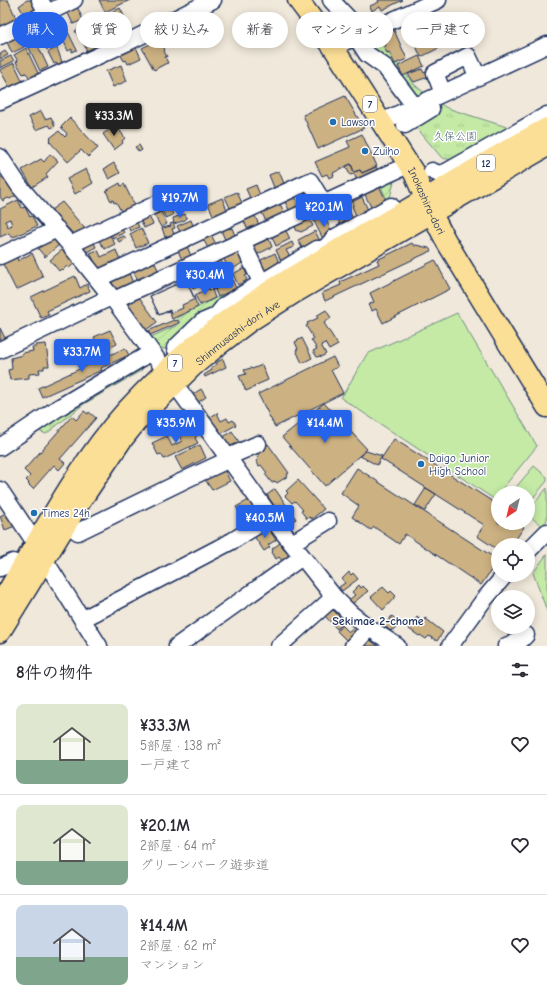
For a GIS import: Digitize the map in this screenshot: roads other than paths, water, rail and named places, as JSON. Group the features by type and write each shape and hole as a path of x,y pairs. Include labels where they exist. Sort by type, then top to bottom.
{"main road":[{"name":"Inokashira-dori","path":"298,0 307,12"},
{"name":"Inokashira-dori","path":"333,48 417,180 428,206 446,241 547,407"},
{"name":"Shinmusashi-dori Ave","path":"0,604 78,505 121,441 170,378 217,347 250,321 547,128"},
{"name":"Shinmusashi-dori Ave","path":"428,206 547,146"},
{"name":"Shinmusashi-dori Ave","path":"0,632 40,552"}],"street":[{"path":"0,36 44,7 74,0"},
{"path":"2,96 128,42 213,0"},
{"path":"331,0 341,12"},
{"path":"393,20 438,0"},
{"path":"404,125 443,93 547,45"},
{"path":"365,48 367,54 385,67 408,98 423,110"},
{"path":"443,93 435,73 468,56 478,77"},
{"path":"381,122 423,110"},
{"path":"432,171 438,174 446,172 547,115"},
{"path":"2,163 20,187 57,229 113,298 271,517 334,597 350,613 369,628 397,646"},
{"path":"0,350 113,298 242,242 408,165"},
{"path":"97,279 310,181 324,204"},
{"path":"70,245 166,199"},
{"path":"175,348 202,322 216,316 225,305 262,284 317,249 322,249 327,246 334,238 392,206"},
{"path":"0,256 57,229"},
{"path":"242,242 262,284"},
{"path":"202,260 212,282"},
{"path":"0,447 58,408 147,355"},
{"path":"74,529 78,532 258,444"},
{"path":"0,490 99,646"},
{"path":"83,619 198,560 271,517"},
{"path":"292,543 328,522"},
{"path":"535,544 547,532"},
{"path":"177,646 302,557"},
{"path":"450,646 499,582"},
{"path":"279,646 334,597"},
{"path":"353,646 369,628"},
{"path":"506,646 521,640 526,635"}],"place":[{"name":"Lawson","path":"333,122"},
{"name":"Zuiho","path":"365,151"},
{"name":"Daigo Junior High School","path":"421,464"},
{"name":"Times 24h","path":"34,513"}],"district":[{"name":"Sekimae 2-chome","path":"378,621"}],"park label":[{"name":"久保公園","path":"455,136"}]}
